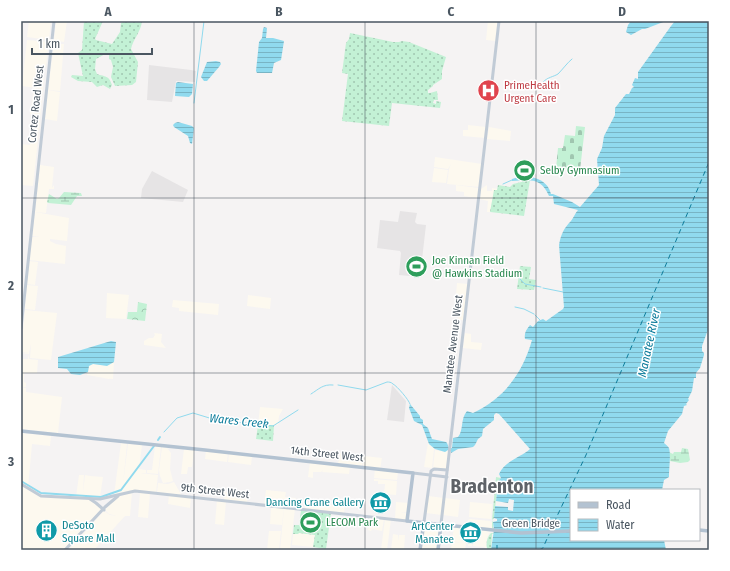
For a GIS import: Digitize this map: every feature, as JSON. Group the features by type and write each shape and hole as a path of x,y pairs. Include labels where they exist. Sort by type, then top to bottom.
{"main road":[{"path":"51,42 54,21"},
{"path":"51,42 51,30 54,21"},
{"name":"Manatee Avenue West","path":"438,550 500,21"},
{"name":"Cortez Road West","path":"21,310 51,42"},
{"name":"Cortez Road West","path":"30,236 30,224 48,66"},
{"name":"Cortez Road West","path":"21,327 29,245"},
{"name":"14th Street West","path":"21,430 447,477"},
{"name":"14th Street West","path":"21,430 27,432 205,450"},
{"path":"27,432 36,431"},
{"path":"420,550 430,475 432,470 447,470"},
{"path":"409,521 413,473"},
{"name":"9th Street West","path":"21,484 41,496 102,499 124,493 136,492 424,522 492,531"},
{"path":"66,550 110,502 117,496 124,493"},
{"path":"86,498 104,510"},
{"name":"9th Street West","path":"449,526 457,525 475,529"},
{"name":"Green Bridge","path":"492,531 521,533 570,531"}],"shaded area":[{"path":"29,21 51,21 49,40 27,37"},
{"path":"56,21 67,21 64,42 54,40"},
{"path":"488,21 498,21 496,41 486,40"},
{"path":"27,40 49,42 46,67 44,68 43,72 37,76 38,78 44,78 43,89 22,86"},
{"path":"54,44 64,44 60,91 48,90"},
{"path":"149,65 196,71 195,82 176,81 172,102 147,100"},
{"path":"34,88 43,89 40,118 30,114"},
{"path":"48,90 60,92 57,121 45,119"},
{"path":"32,117 40,120 33,186 21,185 21,144 30,145"},
{"path":"468,125 486,127 485,138 463,136 463,130 468,130"},
{"path":"489,127 511,131 510,141 487,139"},
{"path":"435,157 482,164 479,187 447,184 451,164 448,169 434,167"},
{"path":"40,165 54,167 52,188 54,185 54,189 49,189 46,213 35,212"},
{"path":"434,168 448,170 446,183 432,182"},
{"path":"152,171 188,190 183,202 141,198 142,189"},
{"path":"456,185 479,188 478,198 464,196 464,192 456,191"},
{"path":"487,185 487,191 492,191 492,188 498,189 494,191 490,212 487,212 488,201 480,199 481,189"},
{"path":"400,211 417,213 415,222 417,224 426,225 420,277 399,275 400,251 377,248 380,220 398,222"},
{"path":"35,212 69,218 67,241 50,239 50,241 56,244 66,246 65,264 29,260 32,237 40,237 32,236"},
{"path":"29,261 38,262 35,285 27,284"},
{"path":"457,283 468,284 464,320 458,320 460,308 455,307"},
{"path":"27,285 38,286 35,310 25,309"},
{"path":"107,293 129,295 126,319 106,318"},
{"path":"248,295 271,298 270,309 247,306"},
{"path":"173,300 219,304 218,315 179,311 179,308 172,307"},
{"path":"25,310 57,313 51,360 30,358 31,344 29,353 21,352"},
{"path":"154,333 162,334 161,342 166,348 144,345 144,341 149,338 153,338 155,335"},
{"path":"465,333 471,334 471,342 482,343 481,350 463,348"},
{"path":"29,354 29,359 38,360 37,373 24,373 24,382 26,383 26,387 21,387 21,359 28,359"},
{"path":"114,362 113,379 87,375 89,366 93,364 107,365"},
{"path":"392,385 406,401 404,422 387,420"},
{"path":"21,387 26,388 26,392 62,397 58,433 21,429"},
{"path":"260,407 283,409 279,416 278,425 258,425"},
{"path":"21,433 51,436 50,446 32,444 28,488 21,484"},
{"path":"121,443 127,444 123,484 128,444 142,445 139,469 146,470 146,473 140,473 158,475 156,493 135,491 102,498 76,497 79,475 84,475 83,493 85,475 103,477 100,497 114,495"},
{"path":"428,443 434,449 432,468 424,467"},
{"path":"155,446 161,447 158,474 147,473 147,470 152,470"},
{"path":"162,447 167,448 171,453 170,469 173,481 163,483 159,470"},
{"path":"184,449 194,450 192,467 188,467 187,474 181,474"},
{"path":"206,450 228,453 227,462 205,459"},
{"path":"435,450 445,452 448,451 447,469 433,468"},
{"path":"229,453 252,456 251,465 228,462"},
{"path":"340,453 363,456 362,467 338,464"},
{"path":"364,456 382,458 380,469 363,467"},
{"path":"310,462 350,466 349,474 322,472 323,470 321,472 313,472 313,478 308,477"},
{"path":"375,469 398,472 397,480 374,478"},
{"path":"374,479 397,481 396,495 384,494 385,484 378,484 378,481 374,481"},
{"path":"174,482 182,496 157,493 158,483 168,484"},
{"path":"21,485 38,495 89,499 102,509 64,550 21,550"},
{"path":"266,490 286,492 285,497 296,498 295,508 264,505"},
{"path":"132,492 130,516 125,516 96,548 86,548 86,550 68,550 104,511 110,515 117,516 109,514 105,510 117,497"},
{"path":"225,492 248,494 247,503 224,500"},
{"path":"140,493 150,493 148,518 138,517"},
{"path":"169,495 191,498 190,508 168,504"},
{"path":"428,496 444,498 442,515 426,513"},
{"path":"445,498 460,500 458,517 443,515"},
{"path":"217,500 226,501 224,525 215,524"},
{"path":"305,502 345,506 344,513 305,509"},
{"path":"396,502 409,503 408,512 400,512 408,513 407,520 395,519"},
{"path":"470,502 492,504 491,519 469,517"},
{"path":"271,507 284,508 282,525 270,524"},
{"path":"284,508 295,509 290,550 280,550"},
{"path":"369,517 384,519 382,531 372,529 371,531 368,530"},
{"path":"385,519 391,519 387,550 381,550"},
{"path":"468,520 490,521 493,523 492,530 468,526"},
{"path":"424,525 440,525 439,538 422,537"},
{"path":"454,527 466,529 465,550 451,550 452,542 464,543 452,541"},
{"path":"467,529 493,532 489,533 487,538 487,550 484,547 473,546 474,534 472,546 468,546"},
{"path":"269,531 281,531 279,550 267,550"},
{"path":"299,533 315,535 313,547 292,545 293,534"},
{"path":"393,534 398,535 398,541 399,535 405,535 404,550 391,550"},
{"path":"422,537 439,539 437,550 421,550"}],"green space":[{"path":"84,21 103,21 95,39 112,44 120,32 121,23 126,21 142,21 131,49 138,62 136,82 132,85 115,86 111,77 113,67 111,60 109,59 109,54 107,53 96,59 95,69 97,74 110,79 112,85 110,89 103,85 97,87 92,82 78,81 71,77 72,75 83,76 78,53 82,50"},
{"path":"350,33 393,42 409,42 446,57 442,71 442,79 428,90 428,93 437,91 438,100 434,100 433,103 436,104 436,101 441,102 440,108 392,103 389,126 342,121 348,74 342,73 346,43 349,39"},
{"path":"576,126 585,127 580,170 556,168 558,148 563,148 565,135 575,136"},
{"path":"530,180 524,216 490,212 494,190 497,190 498,185 510,187 513,184"},
{"path":"64,192 81,193 82,196 77,196 71,205 47,202 49,194 57,199"},
{"path":"520,266 531,267 529,279 536,280 534,290 517,289"},
{"path":"138,302 147,304 145,321 127,319 128,312 137,312"},
{"path":"258,425 274,425 273,441 256,439"},
{"path":"682,448 688,449 690,460 688,462 680,463 670,461 669,452 673,454 674,452 681,452"},
{"path":"496,477 501,478 498,481 494,518 492,520"},
{"path":"301,510 331,513 326,549 313,547 315,535 299,533 293,534 294,525 300,525"},
{"name":"LECOM Park","path":"306,511 322,512 320,526 317,530 305,529 299,526 301,512 303,514"},
{"path":"492,520 495,533 492,534 491,550 488,550 488,539 491,533 494,533 494,529 492,528"}],"water":[{"path":"631,21 666,21 642,29 631,35 626,32"},
{"name":"Manatee River","path":"675,21 709,21 709,327 702,346 704,355 700,368 696,373 696,378 694,378 692,391 686,404 687,405 684,406 682,414 668,431 664,443 669,448 670,462 669,477 664,480 662,489 570,489 570,541 664,541 666,550 491,550 494,530 493,522 497,521 497,519 494,518 495,506 508,507 508,510 513,511 514,500 509,499 508,503 496,501 498,481 501,478 499,474 509,462 530,449 499,414 496,413 494,415 494,420 483,429 482,436 473,447 458,449 451,453 451,451 448,450 445,452 435,449 429,444 422,425 414,421 409,408 410,404 423,420 423,424 428,428 432,439 446,442 449,448 452,448 453,438 458,437 460,434 463,417 467,411 473,413 494,400 511,383 518,373 532,340 525,339 526,332 530,325 533,327 538,321 543,319 546,321 563,309 559,245 566,226 578,210 554,204 553,196 549,196 546,190 539,183 530,180 512,181 512,179 530,177 541,180 549,188 551,194 572,202 580,207 599,185 597,159 602,148 604,136 615,115 615,108 626,94 629,94 634,87 632,85 635,78 638,79 638,72"},
{"path":"264,27 267,28 266,38 284,41 281,60 274,63 272,73 257,73 256,71 259,42 262,38"},
{"path":"207,62 220,62 221,64 207,81 204,81 201,77"},
{"path":"176,83 193,84 192,94 189,97 175,96"},
{"path":"178,122 194,128 192,144 190,143 188,136 174,127 173,125"},
{"path":"111,341 116,342 114,362 107,366 93,364 89,366 88,372 80,375 71,374 67,369 58,368 58,357"}],"waterway":[{"path":"194,103 204,21"},
{"path":"543,82 558,74 572,59"},
{"path":"503,184 512,180"},
{"path":"519,278 525,284 541,287"},
{"path":"543,288 563,292"},
{"path":"515,307 524,309 534,314"},
{"path":"535,315 540,320"},
{"name":"Wares Creek","path":"338,385 366,390 390,382 400,390 410,404"},
{"name":"Wares Creek","path":"311,394 324,386 333,385"},
{"name":"Wares Creek","path":"164,432 177,418 193,413 216,420 273,426 298,410"},
{"path":"21,481 41,493 101,497 121,490 154,446"}],"ferry route":[{"path":"550,531 586,455 709,162"},
{"path":"539,550 543,548 549,534"},
{"path":"497,541 497,550"}],"place":[{"name":"PrimeHealth Urgent Care","path":"488,91"},
{"name":"Selby Gymnasium","path":"525,170"},
{"name":"Joe Kinnan Field @ Hawkins Stadium","path":"416,266"},
{"name":"Dancing Crane Gallery","path":"380,502"},
{"name":"LECOM Park","path":"310,522"},
{"name":"DeSoto Square Mall","path":"47,531"},
{"name":"ArtCenter Manatee","path":"470,532"}],"district":[{"name":"Bradenton","path":"492,486"}]}
